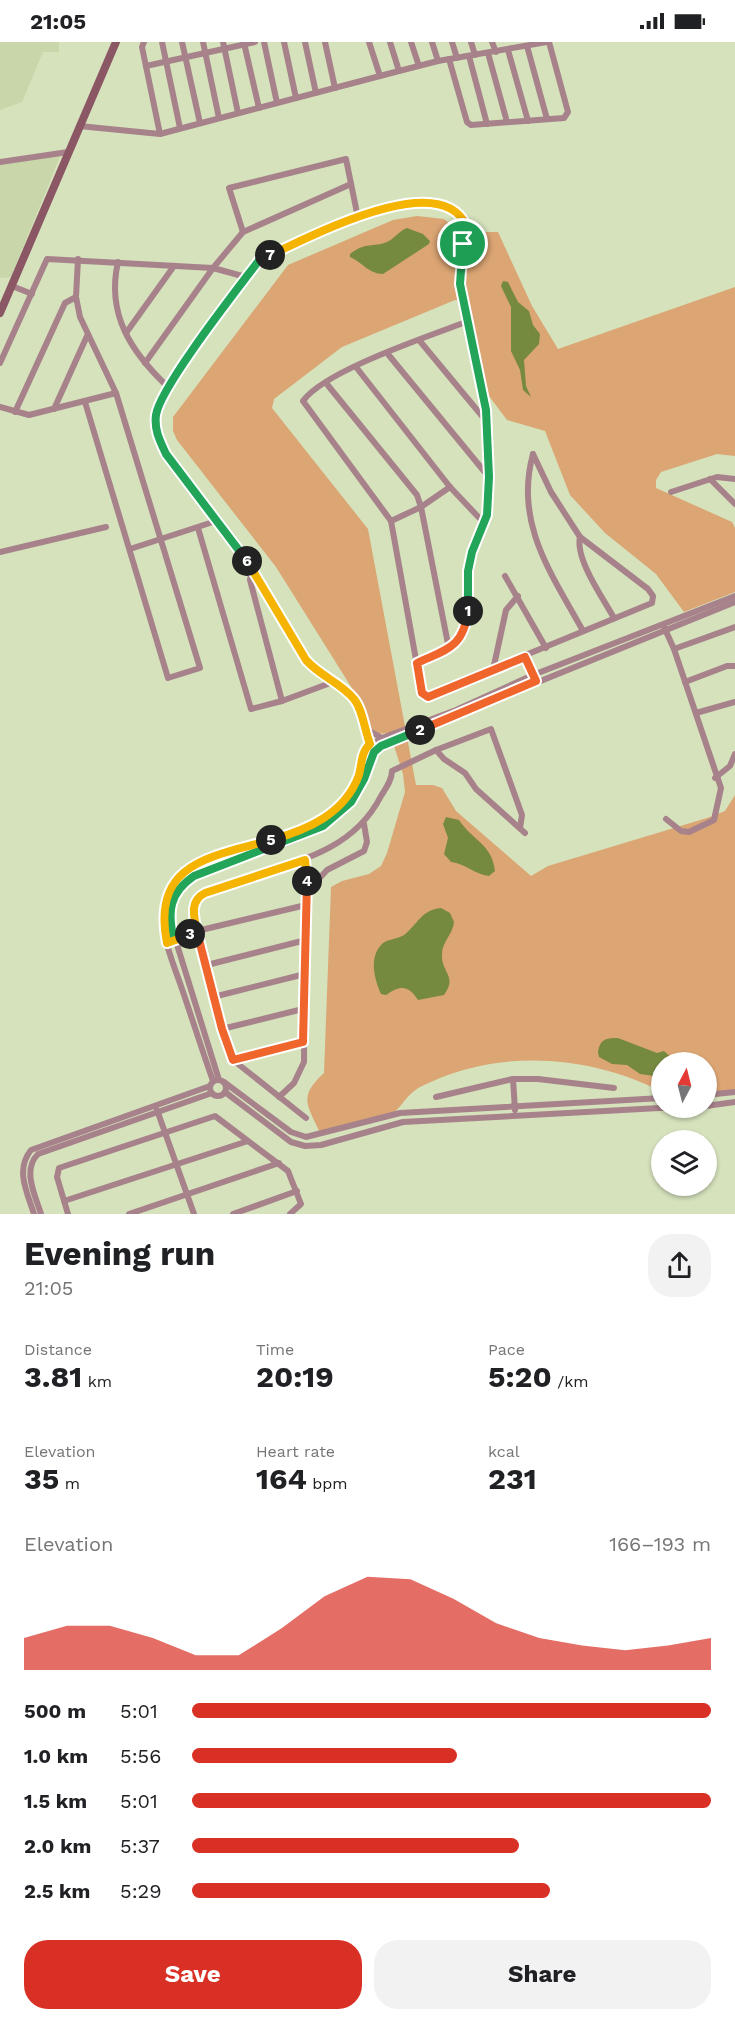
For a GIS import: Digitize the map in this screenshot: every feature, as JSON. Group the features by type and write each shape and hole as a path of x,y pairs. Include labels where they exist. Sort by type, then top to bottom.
{"main road":[{"path":"0,313 116,42"}],"street":[{"path":"144,42 142,47 160,134"},
{"path":"162,42 180,129"},
{"path":"182,42 200,123"},
{"path":"203,42 219,118"},
{"path":"146,66 205,53 223,45 255,42"},
{"path":"264,42 277,103"},
{"path":"284,42 296,98"},
{"path":"305,42 316,93"},
{"path":"324,42 335,88"},
{"path":"369,42 380,76"},
{"path":"390,42 399,72"},
{"path":"411,42 419,66"},
{"path":"432,42 438,61"},
{"path":"79,126 160,134 438,61 453,59 496,52 512,47 548,42 568,112 564,118 471,125 467,122 453,59 452,42"},
{"path":"471,42 487,124"},
{"path":"492,42 496,52"},
{"path":"244,43 259,108"},
{"path":"223,45 238,113"},
{"path":"527,46 547,119"},
{"path":"512,47 528,121"},
{"path":"488,53 507,122"},
{"path":"0,162 68,152"},
{"path":"243,232 229,188 346,159 358,218"},
{"path":"145,363 213,268 243,232 351,184"},
{"path":"374,752 363,728 356,701 314,669 306,660 252,568 159,439 156,414 168,387 260,259 358,218 406,203 437,203 452,208 466,225 460,267 466,322 486,410 489,505 485,524 472,552 468,571 466,628 459,642 417,663"},
{"path":"0,363 47,259 213,268 246,277"},
{"path":"78,259 76,297 87,336 116,393 200,668 168,678 85,402"},
{"path":"118,262 114,279 114,301 126,333 145,363 168,387"},
{"path":"126,333 174,266"},
{"path":"12,285 32,294"},
{"path":"15,412 65,303 76,297"},
{"path":"466,322 387,353 326,382 305,398 304,404 391,521 422,693 426,696 493,670 652,603 653,596 648,589 580,537 551,492 533,454 527,477 527,498 537,547 583,631"},
{"path":"54,409 87,336"},
{"path":"419,340 486,422"},
{"path":"387,353 489,477"},
{"path":"356,367 450,488 485,524"},
{"path":"326,382 417,495 449,649"},
{"path":"0,407 29,415 116,393"},
{"path":"671,492 710,479 735,479"},
{"path":"710,479 735,504"},
{"path":"391,521 421,507 450,488"},
{"path":"130,549 216,521"},
{"path":"0,552 106,526"},
{"path":"198,528 251,709 282,701 333,682"},
{"path":"580,537 578,546 581,558 614,618"},
{"path":"252,568 250,580 282,701"},
{"path":"505,576 546,648"},
{"path":"493,670 506,610 518,596"},
{"path":"664,627 735,596"},
{"path":"225,1092 221,1095 216,1085 167,943 163,921 164,907 168,891 176,879 191,867 224,853 275,839 324,820 338,809 351,791 364,753 370,744 382,738 664,627 735,602"},
{"path":"664,627 696,713 721,794 714,820 685,832 678,830 666,819"},
{"path":"674,649 735,627"},
{"path":"525,657 534,678"},
{"path":"685,682 735,666"},
{"path":"534,678 381,746 374,752 359,790 334,819 310,833 194,876 182,884 174,894 169,907 174,940 216,1085 291,1142 305,1146 321,1145 403,1122 651,1108"},
{"path":"696,713 735,702"},
{"path":"363,728 382,738"},
{"path":"306,1118 233,1060 213,997 207,965 197,932 194,904 198,896 288,863 305,860 344,841 364,824 378,804 392,777 392,771 436,750 491,729 522,815 523,830 476,789 465,774 444,759 436,750"},
{"path":"716,778 730,766 735,754"},
{"path":"307,893 327,870 364,851 368,842 364,824"},
{"path":"279,1097 294,1083 303,1062 307,893 305,860"},
{"path":"167,943 197,932 306,905"},
{"path":"207,965 306,940"},
{"path":"213,997 305,974"},
{"path":"222,1029 303,1009"},
{"path":"233,1060 303,1042"},
{"path":"513,1079 516,1116"},
{"path":"436,1097 513,1079 538,1079 614,1088"},
{"path":"41,1214 29,1175 32,1160 38,1154 158,1112 216,1085"},
{"path":"34,1214 22,1171 26,1157 31,1150 155,1104 216,1085 299,1136 321,1135 400,1113 651,1099"},
{"path":"717,1094 735,1092"},
{"path":"717,1104 735,1102"},
{"path":"155,1104 194,1214"},
{"path":"68,1214 57,1177 59,1168 215,1116 288,1171 297,1191 300,1207 290,1214"},
{"path":"64,1201 248,1141"},
{"path":"129,1214 279,1163"},
{"path":"233,1214 297,1191"}],"shaded area":[{"path":"0,42 59,42 59,52 43,52 22,102 0,110"},
{"path":"61,154 11,277 0,278 0,164"},
{"path":"417,216 444,219 460,232 498,232 532,306 558,349 735,287 735,456 717,454 661,472 656,480 656,488 732,522 735,528 735,592 684,612 656,574 605,533 570,495 545,431 507,420 486,392 466,302 455,300 342,347 274,399 272,408 368,529 416,785 433,785 442,788 456,811 531,876 548,866 725,811 735,795 735,1090 717,1093 717,1052 651,1052 651,1087 603,1069 572,1063 510,1061 449,1074 415,1090 398,1109 385,1118 321,1135 309,1109 310,1089 324,1073 331,887 342,881 369,874 381,866 405,792 403,774 390,733 375,734 360,701 276,567 177,440 173,431 173,417 288,265 393,220"},
{"path":"407,228 423,234 430,241 429,244 383,274 370,270 350,257 350,254 356,250 387,242"},
{"path":"503,281 508,282 518,302 529,311 533,325 540,334 539,344 524,360 526,386 531,397 523,390 520,370 511,351 511,307 501,286"},
{"path":"446,817 459,820 486,849 495,871 489,876 451,862 444,854 448,838 443,824"},
{"path":"441,908 450,913 454,922 442,950 442,960 449,979 448,989 444,995 418,1000 408,989 404,988 396,989 386,995 381,994 374,962 382,944 404,935 420,918 434,909"},
{"path":"618,1038 654,1052 651,1052 651,1076 640,1074 627,1065 612,1064 599,1057 599,1048 607,1039"}],"route":[{"path":"463,244 460,284 466,322 486,410 489,505 485,524 472,552 468,571 466,628 459,642 417,663 422,693 428,697 525,657 536,681 381,746 371,757 359,790 334,819 310,833 194,876 182,884 174,894 169,907 174,940 197,932 207,965 213,997 233,1060 303,1042 307,893 305,860 288,863 198,896 194,904 197,932 167,943 163,921 168,891 176,879 191,867 224,853 275,839 324,820 338,809 351,791 364,753 370,744 356,701 342,688 314,669 306,660 252,568 166,454 156,428 156,414 168,387 260,259 358,218 406,203 437,203 452,208 466,225 463,244"}]}
